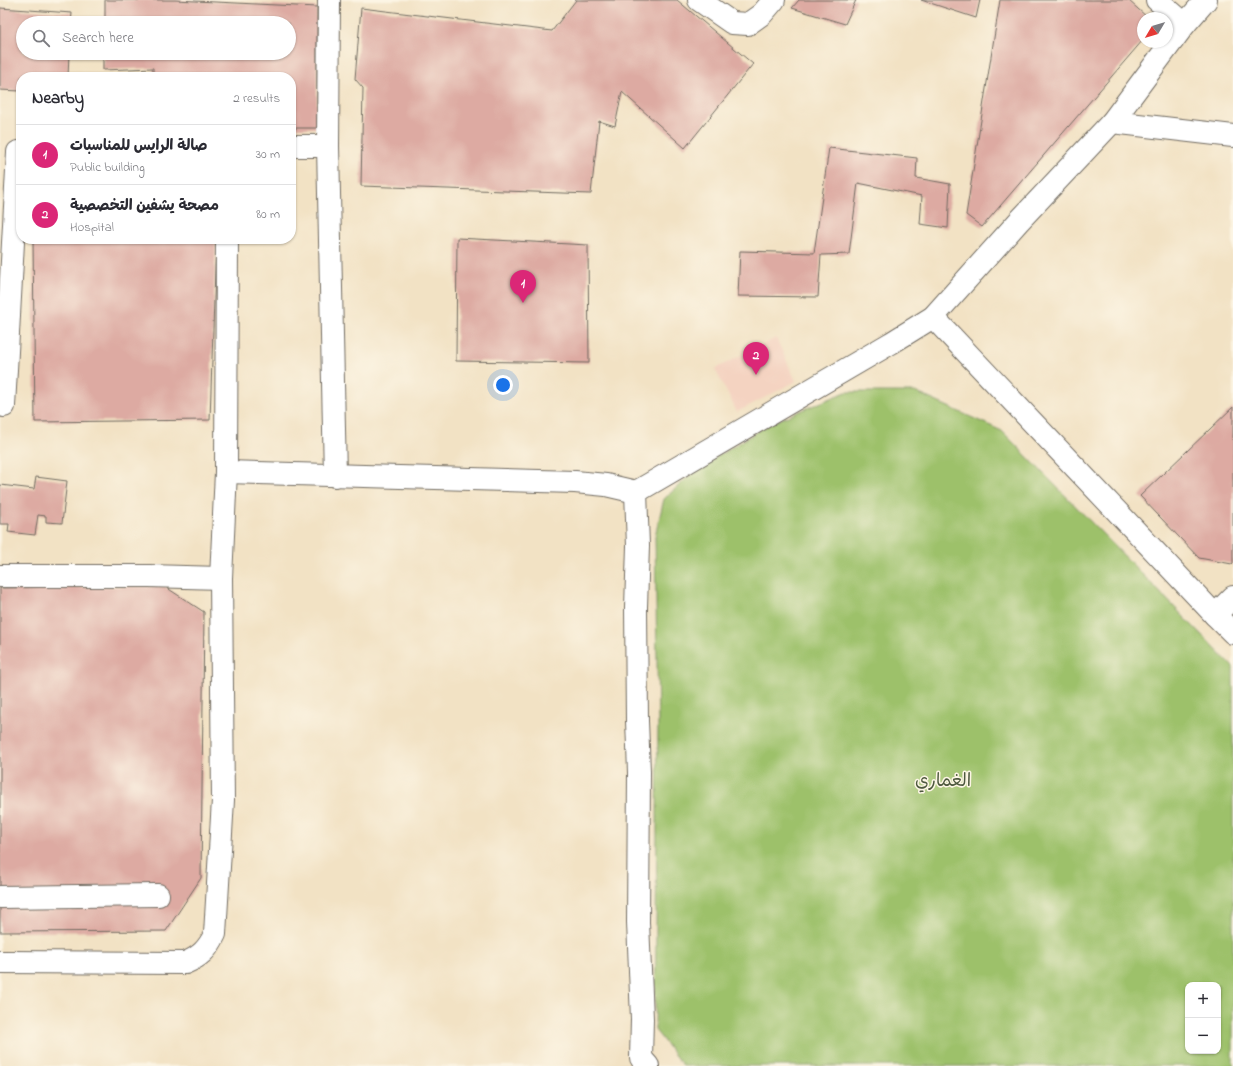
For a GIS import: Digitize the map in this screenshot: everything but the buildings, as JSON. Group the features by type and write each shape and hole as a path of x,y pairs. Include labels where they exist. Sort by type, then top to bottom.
{"street":[{"path":"329,0 328,146 335,476"},
{"path":"699,0 732,23 748,24 762,14 774,0"},
{"path":"1158,0 1185,24"},
{"path":"226,472 575,482 606,485 636,492 933,317 1019,221 1112,122 1185,24 1206,0"},
{"path":"1112,122 1233,136"},
{"path":"296,146 328,146"},
{"path":"4,406 13,152"},
{"path":"0,962 185,963 195,959 204,952 211,944 215,934 223,800 221,578 226,472 227,244"},
{"path":"933,317 1233,633"},
{"path":"636,492 638,546 636,606 639,772 638,922 642,1058 648,1066"},
{"path":"0,576 149,576 221,578"},
{"path":"1215,615 1233,597"},
{"path":"0,897 158,895"}],"shaded area":[{"path":"776,338 796,381 737,412 715,369"}],"green space":[{"name":"الغماري","path":"846,392 915,392 1002,431 1233,667 1233,1066 683,1066 655,1030 658,723 655,536 664,499 697,469 771,423"}],"place":[{"name":"صالة الرايس للمناسبات","path":"523,303"},
{"name":"مصحة يشفين التخصصية","path":"756,375"}]}
